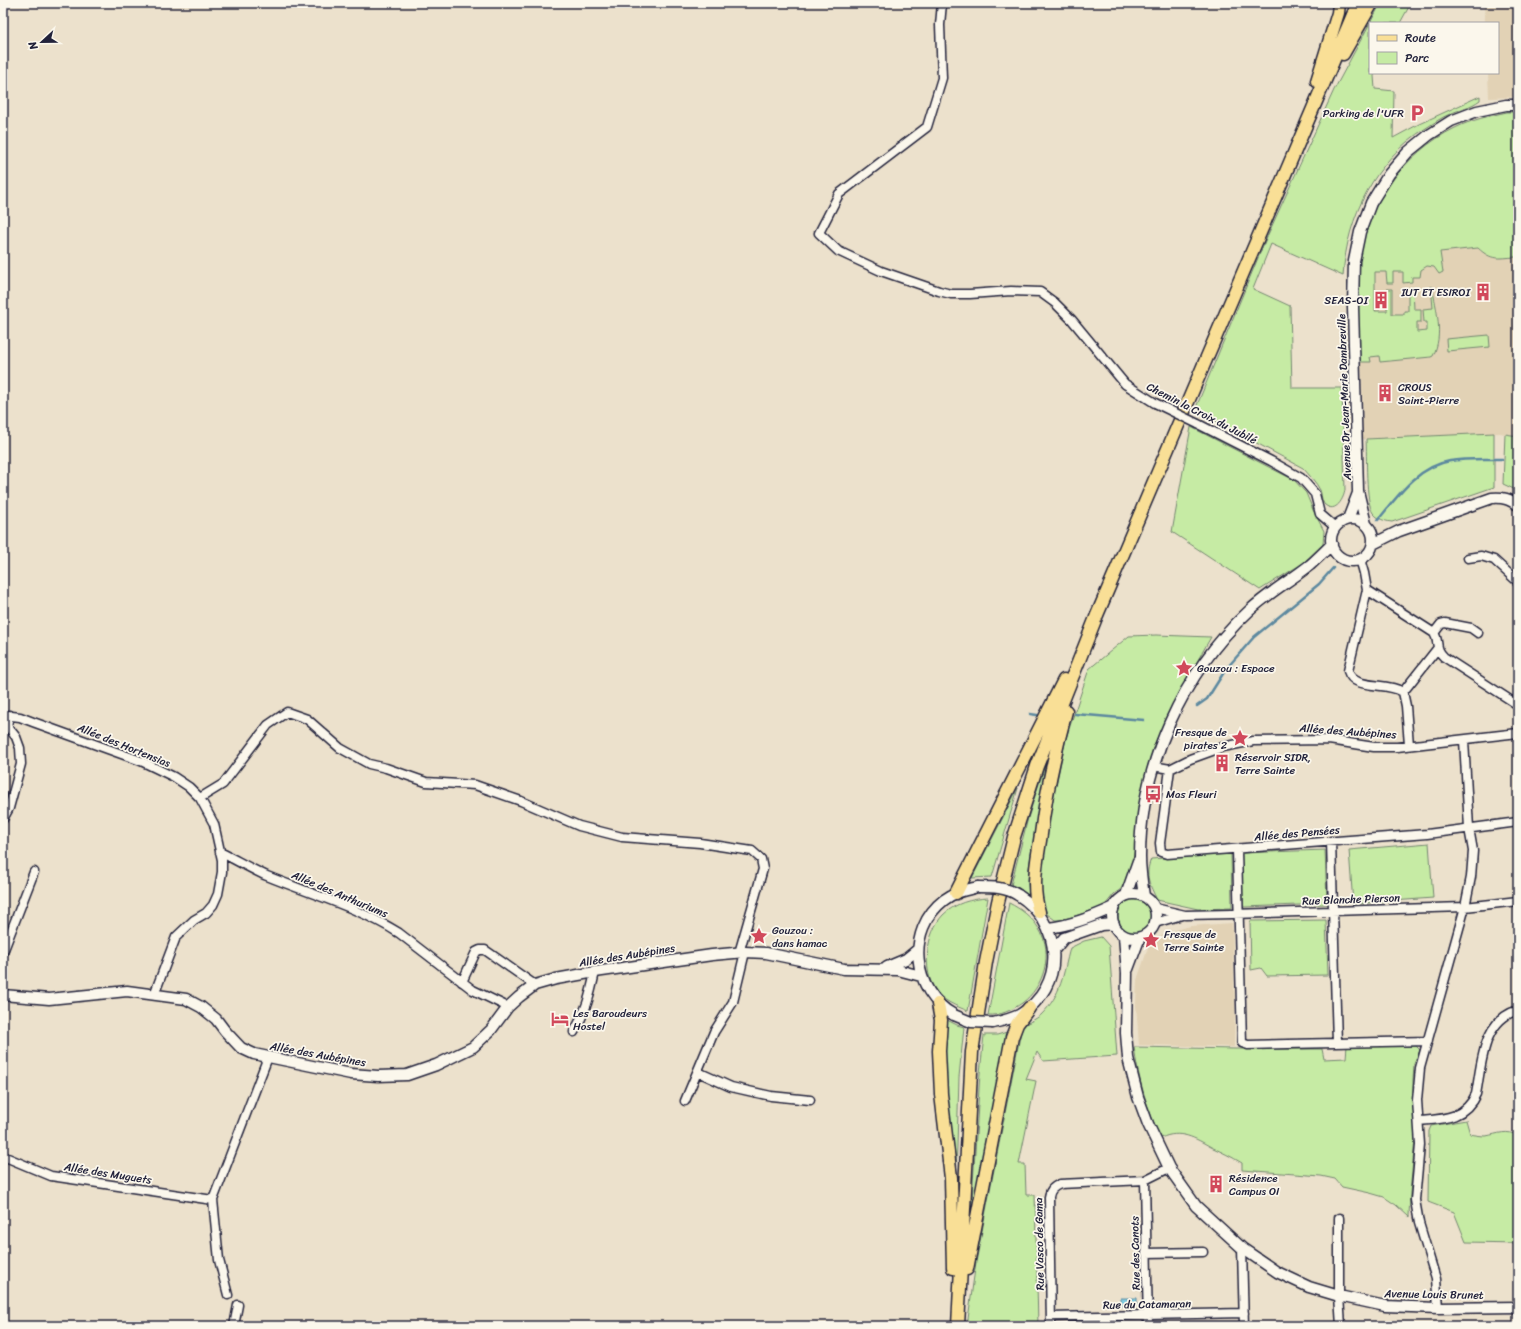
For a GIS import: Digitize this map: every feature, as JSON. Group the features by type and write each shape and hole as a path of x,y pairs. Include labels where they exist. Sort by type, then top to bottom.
{"main road":[{"path":"1297,144 1338,13 1339,3"},
{"path":"958,1326 972,1052 986,962 998,902 1014,837 1037,766 1097,615 1358,3"},
{"path":"1297,144 1339,61 1372,3"},
{"path":"956,893 1097,615"},
{"path":"1039,912 1034,878 1045,803 1059,735 1077,665"},
{"path":"938,1004 941,1020 939,1051 941,1094 951,1178 958,1326"},
{"path":"958,1326 969,1260 1012,1037 1017,1024 1029,1008"}],"street":[{"name":"Chemin la Croix du Jubilé","path":"942,3 940,25 942,78 927,126 839,194 818,233 838,251 881,271 939,291 951,294 1011,291 1040,292 1055,303 1072,320 1125,384 1155,403 1271,461 1301,478 1315,494 1320,514 1335,527"},
{"name":"Avenue Dr Jean-Marie Dambreville","path":"1368,527 1358,492 1353,313 1354,261 1360,232 1371,203 1389,174 1408,152 1429,135 1451,121 1478,111 1518,104"},
{"name":"Avenue Dr Jean-Marie Dambreville","path":"1348,519 1358,492"},
{"path":"1373,544 1399,531 1492,498 1501,497 1518,505"},
{"path":"1368,527 1372,534 1373,544 1369,552 1360,559 1347,560 1338,555 1332,544 1332,536 1335,527 1348,519 1357,519 1368,527 1380,531 1399,531"},
{"path":"1144,896 1140,858 1144,814 1153,766 1159,747 1174,712 1215,647 1236,623 1261,600 1309,565 1332,544"},
{"path":"1309,565 1338,555"},
{"path":"1468,558 1481,556 1494,560 1518,582"},
{"path":"1360,559 1367,590 1348,671 1349,676 1352,680 1358,683 1387,686 1403,692"},
{"path":"1367,590 1434,633 1437,637 1437,649 1403,692"},
{"path":"1434,633 1441,624 1445,623 1471,628 1478,632"},
{"path":"1437,649 1444,657 1518,705"},
{"path":"1403,692 1410,746"},
{"path":"200,798 223,784 268,725 286,712 307,719 340,748 369,764 386,768 426,782 475,785 521,801 579,826 622,837 700,842 752,851 761,859 763,869 742,952 733,1002 714,1032 685,1101"},
{"path":"3,818 9,808 21,764 20,748 16,737 7,726 6,715"},
{"name":"Allée des Hortensias","path":"6,715 33,722 141,761 174,777 189,786 200,798 214,824 220,852 222,872 218,894 214,905 206,913 194,920 176,937 154,995"},
{"name":"Allée des Aubépines","path":"1170,769 1198,756 1223,747 1253,741 1328,740 1374,747 1397,747 1518,733"},
{"path":"1438,1308 1436,1278 1416,1213 1420,1145 1418,1121 1418,1080 1420,1068 1465,907 1471,877 1473,850 1464,740"},
{"path":"1153,766 1170,769"},
{"name":"Allée des Pensées","path":"1170,769 1160,843 1161,852 1167,854 1237,850 1427,834 1518,822"},
{"path":"1331,842 1337,1043"},
{"path":"1237,850 1242,1043 1248,1045 1428,1041"},
{"name":"Allée des Anthuriums","path":"220,852 266,876 349,907 388,926 462,982 480,994 508,1007"},
{"path":"1126,895 1140,858"},
{"path":"3,952 34,872"},
{"path":"992,886 1007,890 1026,900 1039,912 1048,928 1054,950 1051,976 1042,994 1029,1008 1007,1020 993,1023 971,1022 954,1015 938,1004 928,991 921,976 917,950 925,922 933,910 944,900 956,893 978,887 992,886"},
{"path":"1132,894 1144,896 1155,908 1155,922 1152,929 1140,937 1134,938 1124,936 1114,924 1112,918 1114,907 1117,902 1126,895 1132,894"},
{"name":"Rue Blanche Pierson","path":"1155,922 1185,915 1465,907 1518,901"},
{"path":"1048,928 1065,926 1097,915 1114,907"},
{"name":"Rue Blanche Pierson","path":"1155,908 1185,915"},
{"path":"1054,950 1064,938 1100,925 1114,924"},
{"name":"Avenue Louis Brunet","path":"1124,936 1127,973 1126,1033 1128,1058 1138,1097 1148,1124 1169,1168 1196,1206 1242,1248 1277,1272 1309,1287 1339,1296 1385,1306 1438,1308 1518,1307"},
{"name":"Avenue Louis Brunet","path":"1127,973 1140,937"},
{"path":"462,982 476,952 485,950 535,985"},
{"name":"Allée des Aubépines","path":"879,970 906,959 917,950"},
{"name":"Allée des Aubépines","path":"3,995 49,999 127,991 186,999 202,1007 216,1019 224,1031 241,1048 254,1054 351,1074 378,1076 406,1075 436,1065 473,1048 491,1030 508,1007 519,997 535,985 556,978 656,962 742,952 766,953 844,969 898,970 921,976"},
{"path":"574,1032 589,1000 595,972"},
{"path":"1418,1121 1453,1116 1467,1109 1472,1103 1476,1094 1488,1037 1493,1028 1502,1018 1518,1010"},
{"path":"228,1295 219,1260 213,1200 268,1057"},
{"path":"698,1072 731,1087 771,1096 810,1100"},
{"name":"Allée des Muguets","path":"3,1156 51,1176 213,1200"},
{"name":"Rue Vasco de Gama","path":"1051,1322 1050,1191 1054,1186 1060,1184 1145,1180 1169,1168"},
{"name":"Rue des Canots","path":"1145,1180 1148,1326"},
{"path":"1339,1218 1339,1296 1341,1326"},
{"path":"1242,1248 1244,1326"},
{"path":"1146,1253 1203,1252"},
{"path":"234,1326 238,1305"},
{"name":"Rue du Catamaran","path":"1051,1322 1148,1315 1244,1313"}],"shaded area":[{"path":"1484,3 1518,3 1518,97 1489,98 1488,74 1499,74 1499,22 1485,22"},
{"path":"1502,192 1515,192 1518,195 1518,235 1511,240 1510,249 1504,257 1515,257 1518,249 1518,436 1500,433 1363,439 1362,374 1360,362 1358,297 1359,261 1362,247 1373,250 1437,248 1440,252 1478,248 1484,253 1478,240 1468,244 1460,234 1454,238 1444,237 1437,220 1441,220 1452,213 1460,203 1470,201 1474,197 1481,198"},
{"path":"1232,923 1235,1010 1234,1047 1139,1045 1136,1004 1137,980 1149,945 1165,934 1178,929 1191,926"}],"green space":[{"path":"1381,3 1411,3 1401,22 1371,22"},
{"path":"1369,25 1369,74 1375,74 1375,89 1394,91 1393,138 1419,124 1480,96 1480,100 1444,117 1426,128 1408,141 1392,156 1378,173 1367,192 1350,232 1343,276 1271,244 1253,289 1290,306 1292,388 1342,388 1345,490 1339,504 1333,508 1325,505 1322,500 1320,490 1303,468 1195,410 1265,241 1334,90"},
{"path":"1507,112 1518,112 1518,249 1516,257 1491,257 1478,248 1440,252 1443,272 1439,274 1434,267 1427,266 1421,270 1420,277 1412,277 1412,282 1403,283 1403,272 1393,272 1393,283 1387,283 1386,272 1375,272 1375,311 1387,311 1387,289 1392,289 1392,314 1404,314 1404,311 1408,311 1408,289 1413,288 1414,309 1421,309 1421,322 1417,322 1417,332 1427,331 1427,322 1424,322 1423,309 1433,308 1432,286 1437,312 1439,330 1438,339 1433,356 1431,357 1380,362 1379,356 1370,357 1371,362 1360,362 1357,299 1359,261 1363,240 1379,201 1390,183 1419,151 1455,128 1467,123"},
{"path":"1489,335 1490,347 1447,351 1446,339"},
{"path":"1191,427 1294,480 1306,493 1324,531 1323,544 1303,563 1260,590 1172,532"},
{"path":"1494,433 1494,487 1392,522 1381,519 1373,513 1370,507 1368,489 1366,439"},
{"path":"1505,434 1518,436 1518,491 1503,484"},
{"path":"1156,635 1211,637 1174,702 1154,745 1141,806 1132,867 1121,889 1114,894 1106,904 1097,909 1062,920 1055,920 1047,914 1040,896 1039,885 1052,804 1066,738 1089,669 1129,636"},
{"path":"1046,762 1029,868 1029,896 1019,888 1011,885 1028,818"},
{"path":"1018,788 992,877 972,878"},
{"path":"1429,843 1433,898 1353,904 1349,850"},
{"path":"1325,850 1327,904 1243,907 1241,853"},
{"path":"1231,853 1232,908 1198,909 1157,900 1150,885 1148,875 1151,859"},
{"path":"988,898 968,1011 946,1000 935,990 928,972 928,951 933,931 943,915 953,907 964,902"},
{"path":"1132,899 1138,899 1142,900 1149,906 1152,916 1151,923 1145,930 1138,933 1132,933 1128,932 1121,926 1118,919 1118,913 1119,909 1125,902"},
{"path":"1009,903 1026,914 1039,929 1046,948 1046,959 1041,979 1030,996 1022,1003 1006,1012 997,1015 988,1015"},
{"path":"1326,920 1328,975 1267,976 1261,968 1251,970 1250,921"},
{"path":"1101,937 1109,946 1117,1056 1043,1061 1037,1052 1026,1079 1036,1081 1019,1164 1025,1164 1026,1195 1035,1195 1038,1326 967,1326 976,1262 1022,1026 1041,1015 1058,991 1070,948 1084,941"},
{"path":"943,1018 964,1027 959,1077 956,1180 944,1074"},
{"path":"1007,1032 999,1081 971,1216 980,1073 984,1035 997,1035"},
{"path":"1347,1046 1416,1046 1420,1050 1414,1064 1413,1106 1416,1128 1409,1217 1396,1205 1384,1197 1342,1187 1335,1179 1321,1176 1242,1170 1242,1163 1193,1138 1175,1134 1161,1138 1151,1116 1144,1094 1134,1047 1322,1049 1324,1059 1346,1058"},
{"path":"1466,1120 1470,1134 1486,1136 1506,1132 1518,1136 1518,1243 1466,1242 1454,1212 1428,1202 1429,1131 1431,1126"}],"water":[{"path":"1121,1298 1137,1298 1137,1306 1121,1306"}],"waterway":[{"path":"1378,520 1409,484 1428,469 1438,464 1456,460 1502,459"},
{"path":"1197,706 1207,699 1226,669 1254,637 1319,584 1333,568"},
{"path":"1030,714 1037,715"},
{"path":"1075,714 1144,720"}],"place":[{"name":"Parking de l'UFR","path":"1417,113"},
{"name":"IUT ET ESIROI","path":"1483,292"},
{"name":"SEAS-OI","path":"1381,300"},
{"name":"CROUS Saint-Pierre","path":"1385,393"},
{"name":"Gouzou : Espace","path":"1184,668"},
{"name":"Fresque de pirates 2","path":"1240,738"},
{"name":"Réservoir SIDR, Terre Sainte","path":"1222,763"},
{"name":"Mas Fleuri","path":"1153,794"},
{"name":"Gouzou : dans hamac","path":"759,936"},
{"name":"Fresque de Terre Sainte","path":"1151,940"},
{"name":"Les Baroudeurs Hostel","path":"560,1019"},
{"name":"Résidence Campus OI","path":"1216,1184"}]}
